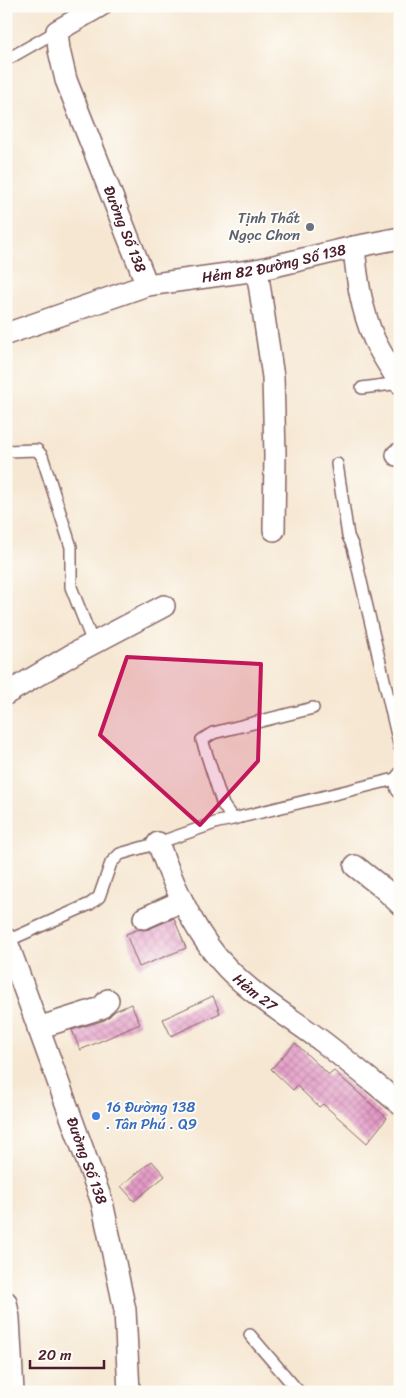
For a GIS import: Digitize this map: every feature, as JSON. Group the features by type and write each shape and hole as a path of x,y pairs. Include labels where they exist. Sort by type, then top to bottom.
{"street":[{"path":"57,31 100,6"},
{"name":"Đường Số 138","path":"6,334 147,285 66,80 57,31"},
{"name":"Hẻm 82 Đường Số 138","path":"147,285 258,270 400,238"},
{"path":"354,247 358,289 364,314 375,341 400,383"},
{"path":"258,270 273,377 274,530"},
{"path":"6,694 93,643 164,606"},
{"name":"Hẻm 27","path":"158,843 182,900 207,944 226,968 400,1104"},
{"path":"356,866 400,904"},
{"path":"144,918 182,900"},
{"name":"Đường Số 138","path":"6,940 102,1202 125,1310 129,1392"},
{"path":"38,1028 101,1008 108,1000"},
{"path":"6,1302 9,1318 12,1392"}],"lane":[{"path":"6,60 57,31"},
{"path":"362,388 400,383"},
{"path":"6,451 37,450 42,456 71,547 71,587 93,643"},
{"path":"337,464 348,536 353,547 400,748"},
{"path":"233,819 223,805 202,740 213,733 313,708"},
{"path":"6,940 90,904 99,897 111,863 120,854 218,822 397,776 397,790 400,793"},
{"path":"250,1336 299,1392"}],"highlighted area":[{"path":"127,657 261,664 258,761 200,825 100,735"}],"building":[{"path":"174,918 186,948 139,967 126,934 139,929 149,929"},
{"path":"213,996 220,1013 171,1036 163,1019"},
{"path":"131,1004 140,1024 80,1050 72,1030 105,1020 115,1011"},
{"path":"295,1043 329,1075 334,1071 387,1118 367,1143 323,1104 319,1107 297,1086 293,1090 271,1069"},
{"path":"152,1161 165,1176 134,1201 121,1186"}],"place":[{"name":"Tịnh Thất Ngọc Chơn","path":"310,227"},
{"name":"16 Đường 138 . Tân Phú . Q9","path":"96,1116"}]}
